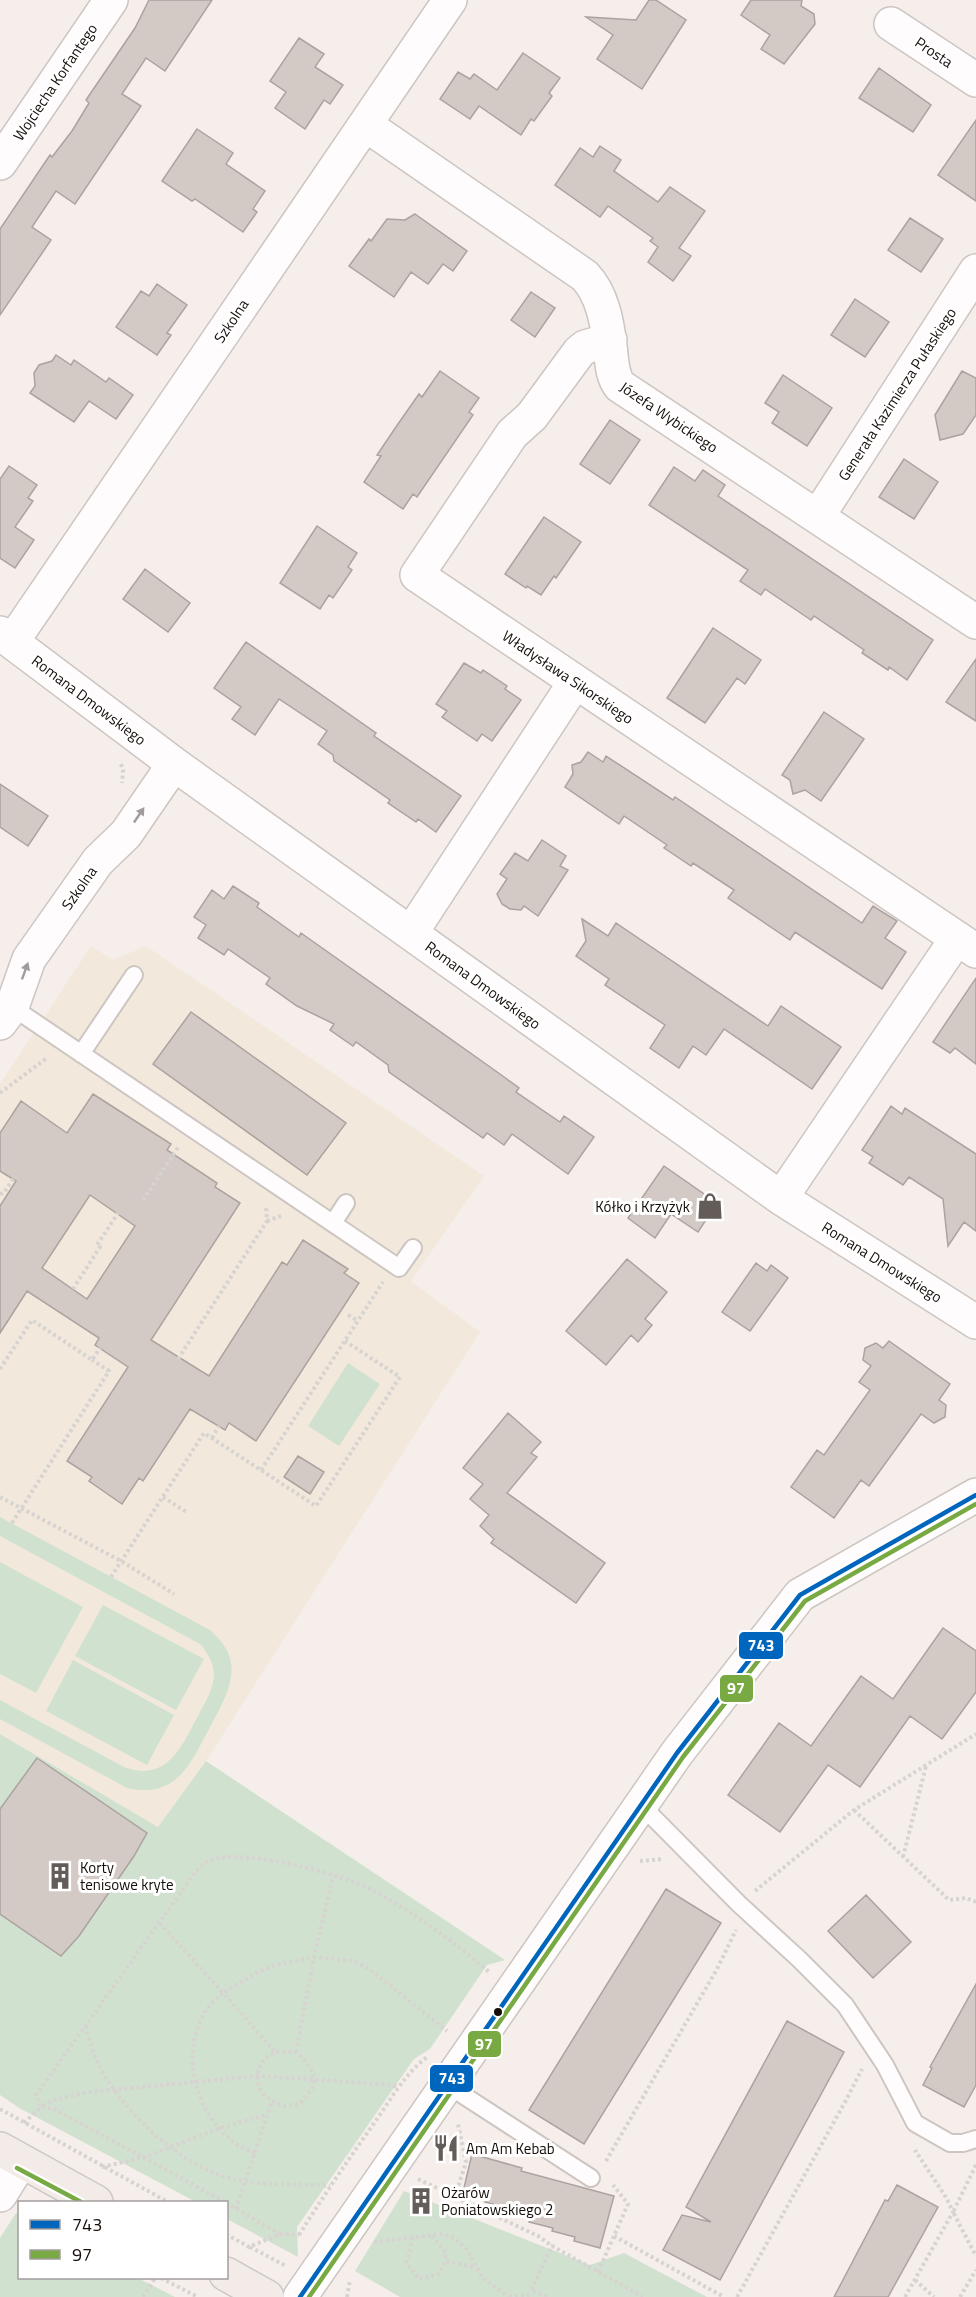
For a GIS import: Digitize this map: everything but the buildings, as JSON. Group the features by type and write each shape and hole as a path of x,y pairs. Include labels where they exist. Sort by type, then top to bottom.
{"main road":[{"path":"10,2155 94,2201"},
{"path":"228,2275 267,2297"}],"street":[{"name":"Wojciecha Korfantego","path":"0,163 111,0"},
{"name":"Szkolna","path":"6,638 366,125 450,0"},
{"name":"Prosta","path":"891,24 976,80"},
{"name":"Józefa Wybickiego","path":"366,125 585,276 600,300 610,340 616,381 620,386 976,622"},
{"name":"Generała Kazimierza Pułaskiego","path":"818,516 976,271"},
{"name":"Władysława Sikorskiego","path":"610,340 585,347 573,358 532,416 512,434 417,575 966,944"},
{"name":"Romana Dmowskiego","path":"6,638 174,764 781,1198 976,1322"},
{"path":"411,933 575,682"},
{"name":"Szkolna","path":"6,1015 29,959 98,861 126,834 174,764"},
{"path":"781,1198 966,944"},
{"path":"300,2297 457,2091 650,1815 677,1753 800,1595 976,1495"},
{"path":"0,2195 10,2155"}],"lane":[{"path":"81,1054 134,975"},
{"path":"6,1015 81,1054 399,1268 413,1248"},
{"path":"333,1223 346,1203"},
{"path":"650,1815 844,2005 885,2065 915,2123 950,2144 976,2139"},
{"path":"457,2091 596,2173"}],"path":[{"path":"143,1200 183,1139"},
{"path":"0,1194 4,1193 15,1176"},
{"path":"178,1359 267,1221 266,1202"},
{"path":"73,1289 118,1213"},
{"path":"261,1470 395,1265"},
{"path":"348,1315 358,1321"},
{"path":"0,1369 32,1320 109,1371 12,1523"},
{"path":"111,1577 204,1433 316,1506 400,1377 345,1341"},
{"path":"92,1360 100,1348"},
{"path":"212,1438 219,1426"},
{"path":"0,1497 121,1561 174,1594"},
{"path":"163,1497 188,1513"},
{"path":"596,2173 717,1969 741,1920 731,1911 854,1810 976,1734"},
{"path":"903,1858 926,1765"},
{"path":"854,1810 949,1900 966,1898 976,1902"},
{"path":"650,1815 634,1861 674,1859"},
{"path":"41,2107 36,2095 196,1871 208,1861 225,1857 258,1858 333,1876 371,1889 404,1908 490,1972 484,1981"},
{"path":"296,2052 314,1957 333,1876"},
{"path":"160,1923 276,2053"},
{"path":"255,2153 237,2144 220,2128 209,2113 195,2082 192,2059 199,2024 204,2011 223,1993 272,1966 314,1957 354,1961 368,1968 448,2032"},
{"path":"442,2039 454,2024"},
{"path":"86,2025 87,2037 97,2060 114,2089 146,2129 170,2147 220,2176 244,2181 330,2186"},
{"path":"737,2297 845,2102 871,2045"},
{"path":"296,2052 307,2061 314,2081 310,2094 300,2104 285,2106 272,2101 260,2091 259,2068 263,2061 276,2053 296,2052"},
{"path":"298,2235 398,2088 416,2065 431,2054"},
{"path":"24,2123 41,2107 54,2100 114,2089 258,2076 393,2085 398,2088"},
{"path":"455,2197 466,2162 456,2117 457,2091"},
{"path":"236,2209 272,2101"},
{"path":"41,2107 54,2109 222,2201"},
{"path":"0,2109 166,2201"},
{"path":"101,2167 145,2157 220,2128 267,2115"},
{"path":"911,2144 947,2199 976,2256"},
{"path":"906,2297 976,2165"},
{"path":"408,2175 538,2236 643,2297"},
{"path":"598,2272 628,2204 611,2182"},
{"path":"228,2204 280,2234"},
{"path":"373,2234 368,2242 443,2234 454,2238 466,2248 474,2267 482,2277 508,2297 529,2294 546,2297"},
{"path":"411,2237 411,2248 406,2263 420,2279 439,2274 445,2261 446,2253 432,2235"},
{"path":"614,2236 724,2297"},
{"path":"529,2294 552,2246"},
{"path":"249,2247 285,2266 292,2265"},
{"path":"445,2261 474,2267"},
{"path":"960,2297 976,2270"},
{"path":"144,2297 154,2279"},
{"path":"164,2279 198,2297"},
{"path":"915,2280 934,2297"}],"shaded area":[{"path":"91,946 113,960 146,946 484,1176 411,1281 480,1332 206,1761 159,1828 0,1734 0,1084"}],"green space":[{"path":"348,1363 380,1384 339,1446 308,1426"},
{"path":"0,1517 210,1630 222,1642 229,1654 231,1666 228,1690 195,1755 188,1766 169,1784 144,1790 127,1788 0,1719 0,1700 124,1767 139,1771 151,1770 162,1766 178,1750 209,1695 214,1673 209,1657 200,1644 0,1536"},
{"path":"0,1562 83,1607 36,1693 0,1674"},
{"path":"103,1605 204,1659 176,1710 75,1656"},
{"path":"73,1660 174,1715 147,1765 46,1711"},
{"path":"0,1734 158,1827 206,1761 505,1960 487,1965 430,2049 414,2059 297,2227 298,2257 228,2220 228,2201 194,2201 21,2109 0,2095"},
{"path":"404,2191 590,2265 624,2253 707,2297 400,2297 355,2271"},
{"path":"16,2213 18,2214 18,2279 140,2279 175,2297 0,2297 0,2238"}],"transit line":[{"name":"743","path":"300,2297 677,1753 800,1595 976,1495"},
{"name":"97","path":"309,2297 683,1757 805,1601 976,1504"},
{"name":"97","path":"17,2168 79,2201"}],"place":[{"name":"Kółko i Krzyżyk","path":"710,1206"},
{"name":"Korty tenisowe kryte","path":"60,1876"},
{"name":"Am Am Kebab","path":"446,2148"},
{"name":"Ożarów Poniatowskiego 2","path":"421,2201"}]}
